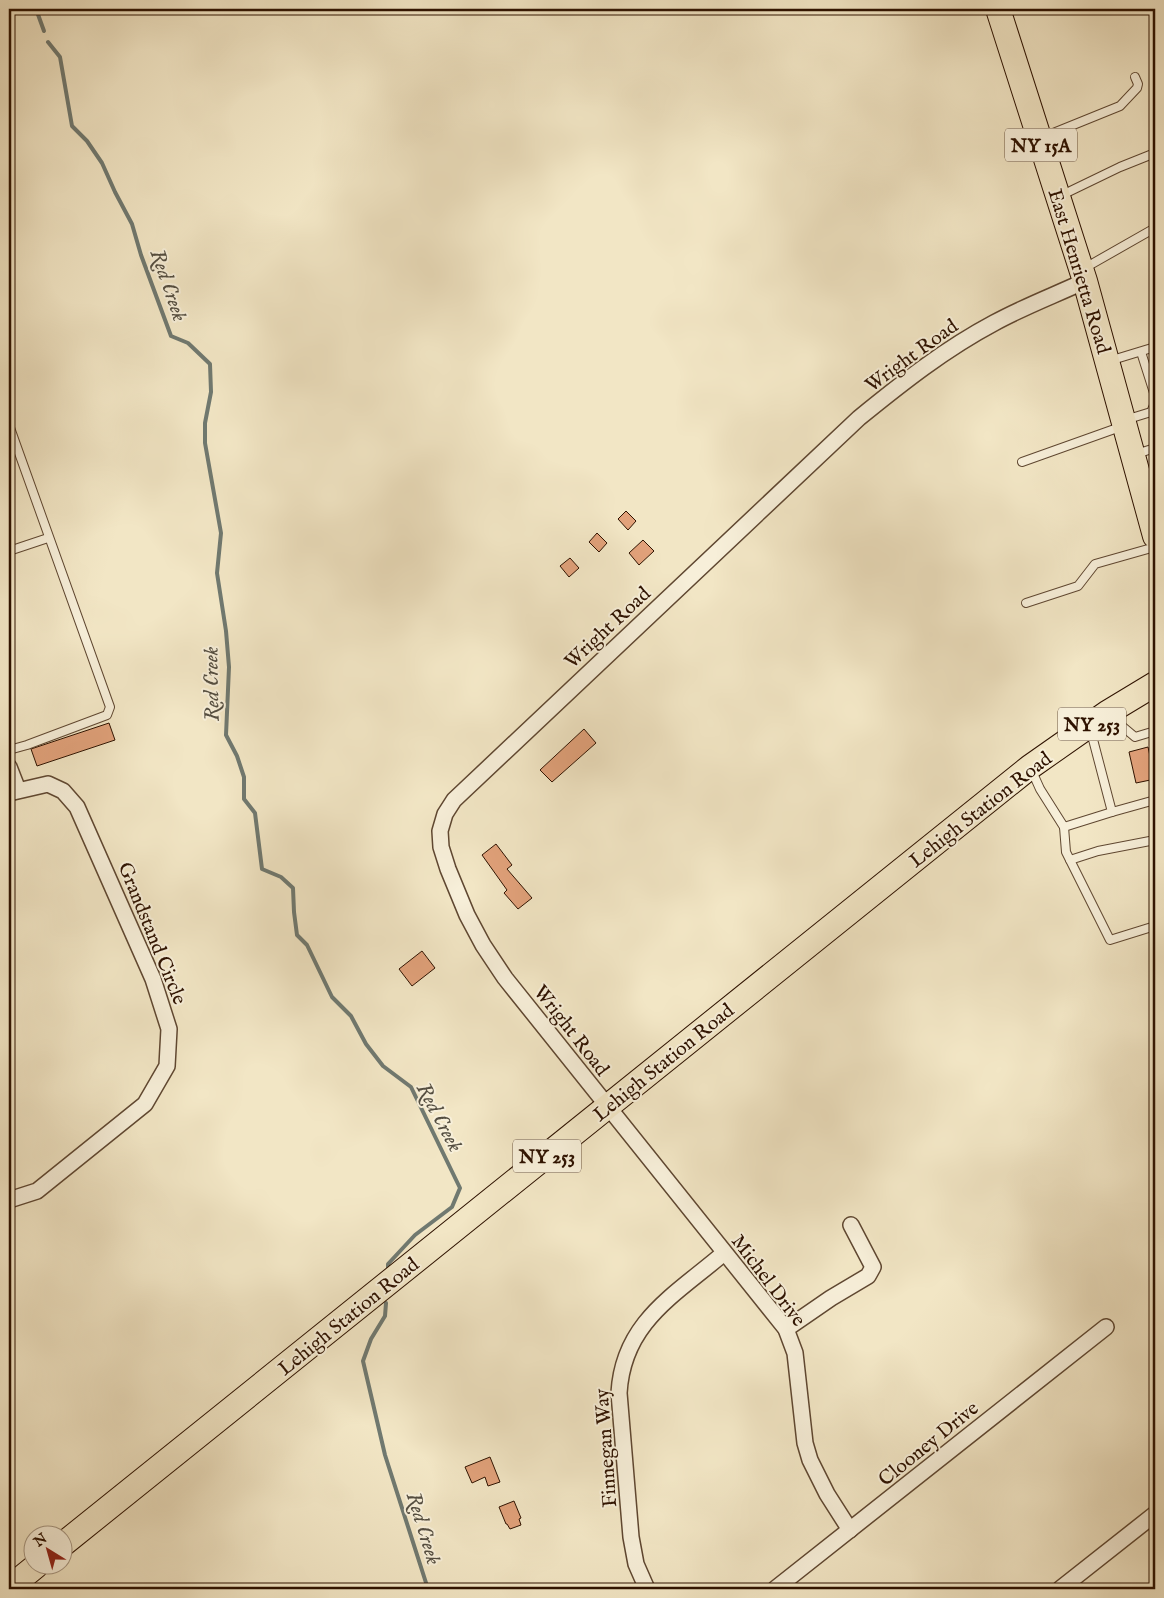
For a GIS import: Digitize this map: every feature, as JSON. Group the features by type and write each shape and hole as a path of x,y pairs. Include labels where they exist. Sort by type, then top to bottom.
{"main road":[{"name":"East Henrietta Road","path":"998,9 1083,276 1155,536"},
{"name":"Lehigh Station Road","path":"72,1537 1030,767 1098,719 1155,684"},
{"path":"9,1588 24,1576"}],"street":[{"name":"Wright Road","path":"608,1107 505,978 483,945 467,916 441,847 440,831 445,814 454,800 495,760 859,418 964,340 1083,276"},
{"path":"9,767 13,792"},
{"name":"Grandstand Circle","path":"9,1200 37,1191 145,1104 166,1066 169,1029 153,979 77,807 63,790 48,784 13,792"},
{"name":"Michel Drive","path":"608,1107 786,1329 795,1353 805,1443 810,1460 827,1494 850,1530"},
{"path":"786,1329 831,1298 868,1276 872,1266 851,1225"},
{"name":"Finnegan Way","path":"646,1589 636,1564 631,1537 619,1393 623,1362 629,1346 646,1320 724,1253"},
{"name":"Clooney Drive","path":"774,1589 1106,1327"},
{"path":"1060,1589 1155,1514"}],"lane":[{"path":"1040,139 1120,106 1137,88 1138,84 1135,76"},
{"path":"1058,197 1120,167 1155,154"},
{"path":"1083,276 1155,228"},
{"path":"1107,362 1155,347"},
{"path":"1141,352 1155,396"},
{"path":"1022,462 1150,412 1155,403"},
{"path":"9,425 110,707 107,715 27,746 9,750"},
{"path":"1133,455 1155,448"},
{"path":"9,551 48,538"},
{"path":"1026,603 1078,586 1095,564 1155,547"},
{"path":"1098,719 1135,737 1155,731"},
{"path":"1098,719 1112,812"},
{"path":"1030,767 1040,789 1064,828 1066,852 1110,940 1155,926"},
{"path":"1064,828 1155,800"},
{"path":"1070,860 1098,851 1155,840"}],"building":[{"path":"626,511 636,521 628,530 618,519"},
{"path":"597,533 607,543 599,552 589,542"},
{"path":"643,540 654,551 639,565 629,553"},
{"path":"570,558 579,568 569,577 560,566"},
{"path":"109,723 115,740 37,766 31,749"},
{"path":"584,729 596,743 552,782 540,770"},
{"path":"1148,747 1155,779 1136,783 1129,752"},
{"path":"496,844 512,865 507,869 532,898 518,909 504,893 507,890 482,855"},
{"path":"422,951 435,968 412,986 399,969"},
{"path":"490,1457 500,1482 488,1486 485,1477 472,1483 465,1467"},
{"path":"514,1501 521,1518 519,1519 521,1525 510,1529 499,1507"}],"waterway":[{"name":"Red Creek","path":"36,9 44,31"},
{"name":"Red Creek","path":"48,42 60,57 72,126 87,141 102,163 132,224 141,255 171,336 188,343 210,364 211,392 205,423 205,443 221,533 217,573 226,631 229,667 226,735 237,756 244,777 244,799 255,813 262,869 281,877 293,888 297,935 307,945 332,997 351,1016 366,1044 383,1066 411,1087 460,1188 452,1207 415,1235 388,1264 388,1270"},
{"name":"Red Creek","path":"386,1303 385,1316 371,1339 363,1361 385,1455 428,1589"}]}
